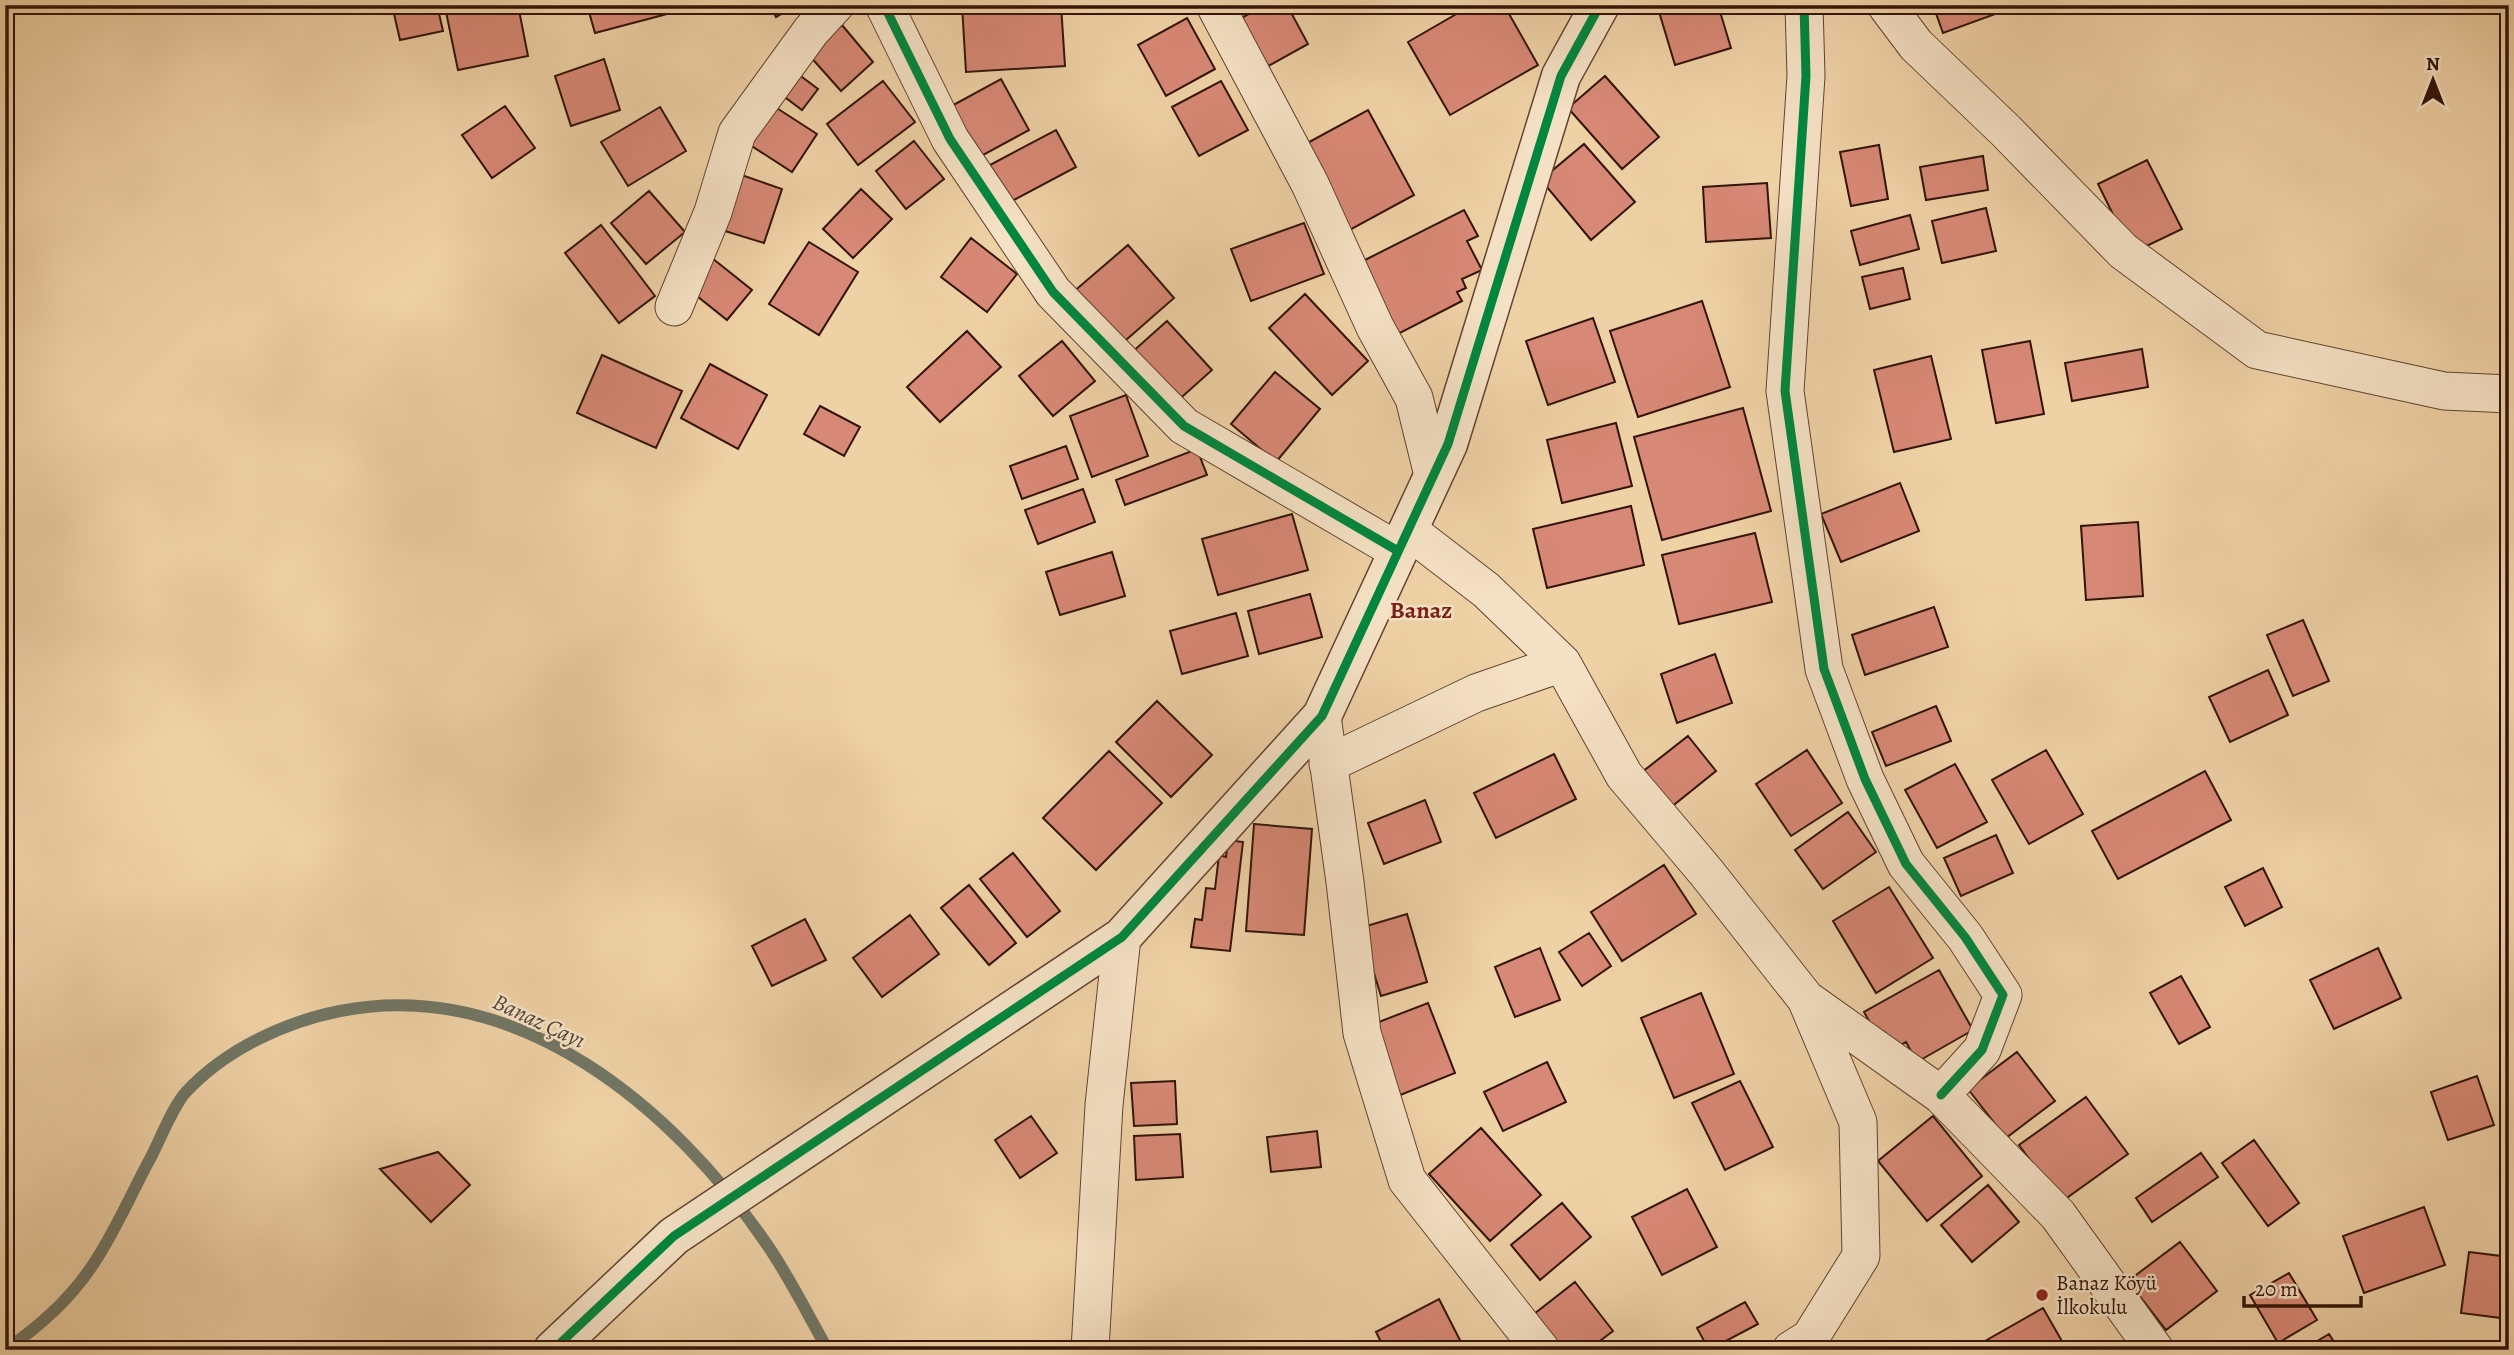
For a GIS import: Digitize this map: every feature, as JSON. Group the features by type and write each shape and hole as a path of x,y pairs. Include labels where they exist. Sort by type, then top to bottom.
{"street":[{"path":"674,307 713,212 737,133 810,31 835,5"},
{"path":"884,5 950,139 1053,292 1184,426 1403,541 1486,590 1562,663 1624,775 1706,872 1806,999 1858,1122 1861,1256 1810,1338 1791,1350"},
{"path":"1215,5 1310,184 1375,327 1414,398 1433,475"},
{"path":"553,1350 674,1236 1122,937 1322,716 1448,444 1561,76 1600,5"},
{"path":"1804,5 1806,76 1785,391 1824,669 1865,779 1906,864 1965,937 2003,995 1982,1050 1941,1095"},
{"path":"1886,5 1916,45 2006,131 2123,251 2257,350 2444,391 2509,394"},
{"path":"1328,764 1476,693 1562,663"},
{"path":"1322,716 1362,1033 1407,1180 1541,1350"},
{"path":"1090,1350 1104,1105 1122,937"},
{"path":"1806,999 1941,1095 2058,1215 2155,1350"}],"building":[{"path":"392,5 437,5 443,31 400,40"},
{"path":"518,5 528,56 458,70 445,7"},
{"path":"587,5 664,5 667,14 595,33"},
{"path":"770,5 797,5 776,17"},
{"path":"962,5 1061,5 1065,66 966,72"},
{"path":"1265,5 1287,5 1308,44 1261,70 1234,22"},
{"path":"1472,5 1504,5 1538,65 1450,115 1408,42"},
{"path":"1657,5 1718,5 1731,48 1675,65"},
{"path":"1933,5 1999,5 2001,12 1943,33"},
{"path":"1187,18 1215,69 1166,96 1138,45"},
{"path":"842,25 873,62 841,91 808,54"},
{"path":"604,59 620,110 571,126 555,76"},
{"path":"790,68 818,89 802,110 774,89"},
{"path":"1605,76 1659,137 1622,169 1568,108"},
{"path":"1001,79 1029,130 974,160 946,109"},
{"path":"883,81 915,122 858,165 827,124"},
{"path":"1221,81 1248,130 1199,156 1172,107"},
{"path":"772,105 817,134 792,172 747,143"},
{"path":"505,106 535,148 492,178 462,135"},
{"path":"660,107 686,151 628,186 601,142"},
{"path":"1368,110 1414,195 1346,232 1300,147"},
{"path":"1056,130 1076,167 1010,202 990,165"},
{"path":"914,141 944,179 906,209 876,171"},
{"path":"1584,144 1635,202 1591,240 1541,180"},
{"path":"1879,145 1888,199 1851,206 1840,152"},
{"path":"1983,156 1988,190 1926,200 1920,167"},
{"path":"2147,160 2182,229 2132,253 2098,184"},
{"path":"730,171 782,189 764,243 712,227"},
{"path":"1767,183 1771,238 1706,242 1703,187"},
{"path":"861,189 892,219 853,258 823,229"},
{"path":"649,191 685,232 646,264 611,223"},
{"path":"1986,208 1996,251 1942,263 1932,221"},
{"path":"1464,210 1478,236 1467,241 1482,270 1462,279 1466,288 1457,292 1462,301 1396,335 1359,263"},
{"path":"1910,215 1919,249 1860,265 1851,231"},
{"path":"1304,223 1324,274 1251,301 1231,249"},
{"path":"601,225 655,296 619,323 565,253"},
{"path":"971,238 1017,274 987,312 941,277"},
{"path":"809,242 858,272 819,335 769,304"},
{"path":"1128,245 1174,298 1118,347 1072,293"},
{"path":"712,258 752,290 727,320 687,288"},
{"path":"1903,268 1910,299 1870,309 1862,277"},
{"path":"1305,294 1368,361 1332,395 1269,328"},
{"path":"1702,301 1730,387 1638,417 1610,331"},
{"path":"1593,318 1615,382 1548,405 1526,341"},
{"path":"1167,321 1212,370 1174,404 1130,354"},
{"path":"967,331 1001,367 940,422 907,387"},
{"path":"1062,341 1095,381 1053,416 1019,376"},
{"path":"2030,341 2044,414 1996,423 1982,350"},
{"path":"2142,349 2148,387 2072,401 2065,363"},
{"path":"602,355 682,391 656,448 577,413"},
{"path":"1931,356 1951,439 1894,452 1874,370"},
{"path":"710,364 767,395 738,449 681,418"},
{"path":"1275,372 1320,409 1276,462 1231,424"},
{"path":"1126,395 1148,456 1092,477 1070,416"},
{"path":"820,406 860,427 844,456 804,434"},
{"path":"1743,408 1771,511 1662,540 1634,437"},
{"path":"1616,423 1632,486 1562,503 1547,440"},
{"path":"1066,446 1078,479 1022,499 1010,466"},
{"path":"1197,449 1207,475 1125,505 1116,480"},
{"path":"1900,483 1919,531 1841,562 1821,514"},
{"path":"1083,489 1095,522 1038,544 1025,510"},
{"path":"1631,506 1644,565 1547,588 1533,529"},
{"path":"1292,514 1308,570 1218,595 1202,539"},
{"path":"2138,522 2143,596 2086,600 2081,526"},
{"path":"1755,533 1772,602 1679,624 1662,555"},
{"path":"1112,552 1125,596 1060,615 1046,572"},
{"path":"1310,594 1322,637 1259,654 1248,611"},
{"path":"1934,607 1948,647 1865,675 1852,635"},
{"path":"1236,613 1248,656 1182,674 1170,631"},
{"path":"2303,620 2329,681 2293,696 2267,635"},
{"path":"1715,654 1732,703 1677,723 1661,674"},
{"path":"2268,670 2288,715 2230,742 2209,697"},
{"path":"1157,701 1212,755 1171,797 1116,742"},
{"path":"1936,706 1951,741 1886,766 1872,732"},
{"path":"1688,736 1716,771 1665,812 1637,776"},
{"path":"1807,750 1842,803 1791,836 1756,784"},
{"path":"2046,750 2083,814 2029,844 1992,780"},
{"path":"1109,751 1162,803 1096,870 1043,818"},
{"path":"1554,754 1576,799 1496,838 1474,793"},
{"path":"1955,764 1987,822 1937,848 1905,790"},
{"path":"2205,771 2231,820 2118,879 2092,831"},
{"path":"1425,800 1441,842 1384,864 1368,823"},
{"path":"1848,812 1876,852 1823,889 1795,850"},
{"path":"1254,824 1312,829 1304,935 1246,931"},
{"path":"1996,835 2013,873 1961,896 1944,858"},
{"path":"1228,840 1243,842 1230,951 1191,947 1195,919 1202,920 1206,888 1215,889 1219,855 1226,857"},
{"path":"1013,853 1060,911 1027,937 980,879"},
{"path":"1664,865 1696,914 1622,961 1591,912"},
{"path":"2263,868 2282,907 2245,926 2225,887"},
{"path":"969,885 1016,943 989,965 941,908"},
{"path":"1889,887 1933,958 1876,993 1833,921"},
{"path":"1407,914 1427,982 1381,996 1360,928"},
{"path":"910,915 939,954 882,997 853,958"},
{"path":"805,919 826,960 772,986 752,946"},
{"path":"1589,933 1611,966 1582,986 1559,952"},
{"path":"1540,948 1560,1000 1515,1017 1495,967"},
{"path":"2378,948 2401,998 2334,1029 2310,980"},
{"path":"1939,970 1973,1030 1917,1062 1906,1042 1887,1053 1864,1012"},
{"path":"2181,976 2210,1027 2179,1044 2150,993"},
{"path":"1701,993 1734,1074 1674,1098 1641,1018"},
{"path":"1428,1003 1455,1073 1398,1096 1371,1025"},
{"path":"2017,1052 2055,1101 2006,1138 1968,1089"},
{"path":"1547,1062 1566,1102 1503,1131 1484,1092"},
{"path":"2477,1076 2494,1125 2448,1140 2431,1092"},
{"path":"1175,1081 1177,1124 1134,1126 1131,1083"},
{"path":"1740,1081 1773,1147 1725,1170 1692,1103"},
{"path":"2086,1097 2128,1154 2061,1202 2019,1145"},
{"path":"1031,1116 1057,1153 1020,1178 995,1140"},
{"path":"1933,1116 1982,1176 1927,1221 1878,1161"},
{"path":"1481,1128 1541,1195 1490,1241 1429,1174"},
{"path":"1317,1131 1321,1167 1271,1172 1267,1137"},
{"path":"1180,1134 1183,1177 1136,1180 1134,1136"},
{"path":"2254,1140 2299,1203 2268,1226 2222,1163"},
{"path":"438,1152 470,1185 431,1222 380,1169"},
{"path":"2201,1153 2218,1177 2152,1222 2136,1198"},
{"path":"1988,1185 2019,1222 1972,1262 1941,1225"},
{"path":"1687,1189 1717,1247 1662,1275 1632,1217"},
{"path":"1562,1203 1591,1237 1540,1280 1511,1245"},
{"path":"2424,1207 2445,1265 2364,1293 2343,1236"},
{"path":"2180,1242 2217,1291 2166,1330 2128,1281"},
{"path":"2469,1252 2509,1257 2509,1319 2461,1313"},
{"path":"2289,1273 2317,1320 2278,1343 2250,1295"},
{"path":"1575,1282 1613,1331 1588,1350 1554,1350 1529,1318"},
{"path":"1439,1299 1465,1350 1385,1350 1376,1332"},
{"path":"1745,1302 1758,1324 1709,1350 1697,1328"},
{"path":"2043,1308 2067,1350 1971,1349"},
{"path":"2329,1334 2339,1350 2302,1350"}],"waterway":[{"name":"Banaz Çayı","path":"5,1350 54,1311 85,1276 117,1224 176,1106 202,1077 237,1051 298,1022 340,1011 406,1005 469,1014 529,1034 586,1064 638,1102 686,1146 730,1195 768,1246 828,1350"}],"cycle path":[{"path":"884,5 950,139 1053,292 1184,426 1398,551"},
{"path":"553,1350 674,1236 1122,937 1322,716 1448,444 1561,76 1600,5"},
{"path":"1804,5 1806,76 1785,391 1824,669 1865,779 1906,864 1965,937 2003,995 1982,1050 1941,1095"}],"place":[{"name":"Banaz Köyü İlkokulu","path":"2042,1295"}],"district":[{"name":"Banaz","path":"1421,610"}]}
